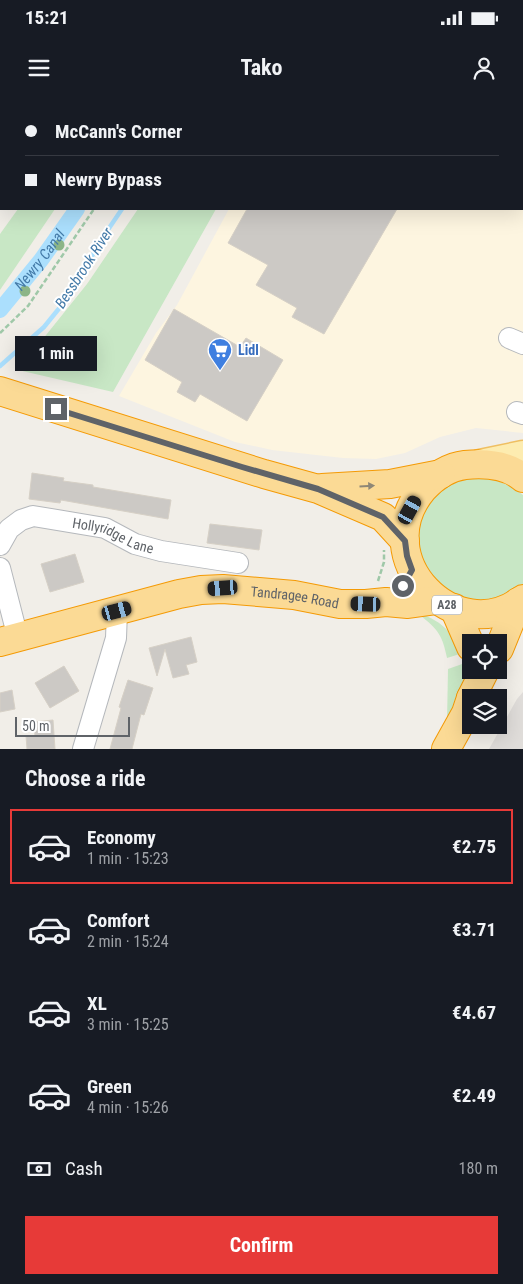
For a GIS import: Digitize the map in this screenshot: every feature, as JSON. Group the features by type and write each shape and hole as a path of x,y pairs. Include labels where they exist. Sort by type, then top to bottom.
{"highway":[{"path":"0,392 318,489 383,517 405,541"},
{"name":"A28","path":"521,601 503,609 487,613 470,613 445,604 423,587 412,570 407,556 405,541 406,525 410,510 418,496 429,483 442,474 460,466 480,463 500,466 523,478"},
{"path":"318,489 390,484 442,474"},
{"path":"386,602 399,593 412,570"},
{"name":"Tandragee Road","path":"9,640 179,594 223,588 294,595 340,604 386,602 445,604"},
{"name":"A28","path":"506,634 521,601"},
{"name":"A28","path":"445,604 463,634"},
{"path":"446,749 466,712 475,685"}],"main road":[{"path":"480,463 523,454"}],"street":[{"name":"Hollyridge Lane","path":"0,545 9,529 21,520 33,516 105,528 135,544 160,551 238,563"},
{"path":"0,568 9,640"},
{"path":"83,749 116,638 117,611"}],"path":[{"path":"0,333 28,306 93,210"}],"shaded area":[{"path":"228,210 523,210 523,433 476,428 440,437 405,453 376,459 343,458 272,450 235,442 119,396 156,333 177,305"},
{"path":"523,692 523,749 489,749 497,734 507,734 507,717"}],"green space":[{"path":"17,210 54,210 0,290 0,234"},
{"path":"137,210 215,210 113,392 18,370 87,284"},
{"path":"466,478 496,480 523,495 523,584 520,588 502,599 462,601 428,578 416,538 419,518 430,500 446,486"},
{"path":"416,612 444,627 454,638 462,653 447,658 440,636 429,622"},
{"path":"462,664 462,679 466,679 436,749 431,749 447,722 448,669"}],"building":[{"path":"246,210 396,210 324,334 292,317 297,308 256,285 268,265 228,243"},
{"name":"Lidl","path":"174,309 240,347 246,338 283,360 247,421 200,394 195,402 177,392 182,382 145,360"},
{"path":"32,473 64,478 63,481 93,485 93,487 171,500 168,519 61,500 60,503 29,499"},
{"path":"210,524 262,530 259,550 207,543"},
{"path":"75,554 84,582 50,592 41,564"},
{"path":"191,637 197,662 186,665 189,674 173,678 165,649 157,676 149,648"},
{"path":"64,666 79,691 50,708 35,683"},
{"path":"128,680 153,688 144,715 141,714 132,749 110,749 121,708 119,707"},
{"path":"12,690 15,709 0,712 0,693"},
{"path":"53,720 55,749 27,749 26,736 35,736 34,722"}],"waterway":[{"name":"Newry Canal","path":"0,310 41,260 76,210"},
{"name":"Bessbrook River","path":"0,366 44,327 70,295 101,240 121,210"}],"place":[{"name":"Lidl","path":"220,371"}],"route":[{"path":"56,409 318,489 383,517 405,541 407,556 412,570 403,586"}]}
